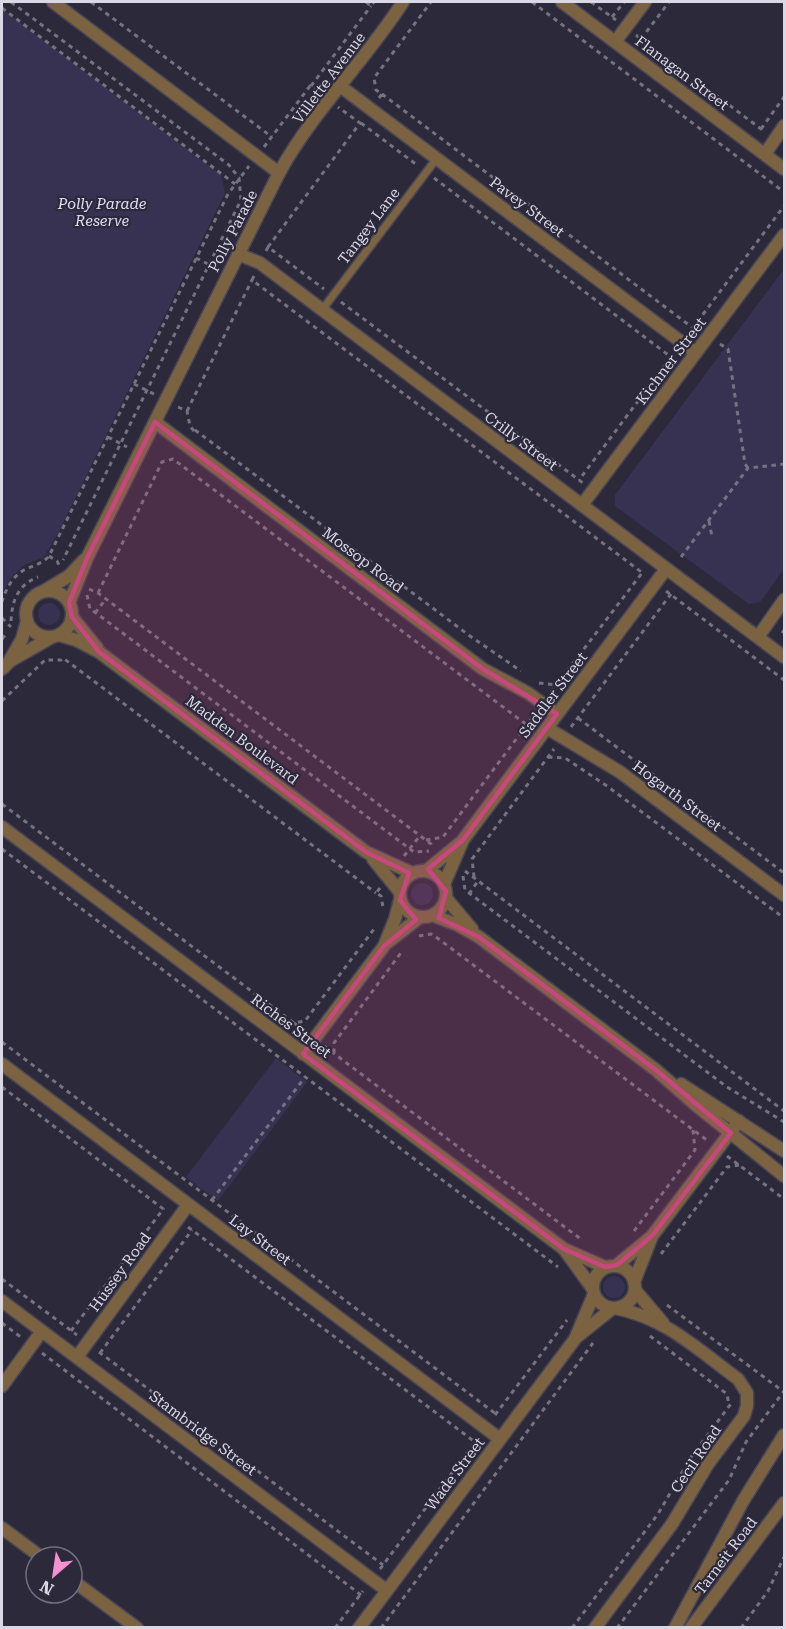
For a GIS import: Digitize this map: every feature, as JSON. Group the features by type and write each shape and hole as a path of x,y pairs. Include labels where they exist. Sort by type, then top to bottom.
{"street":[{"path":"53,2 279,173"},
{"name":"Flanagan Street","path":"562,2 784,169"},
{"path":"615,42 645,2"},
{"name":"Villette Avenue","path":"279,173 340,86 380,35 399,3"},
{"name":"Pavey Street","path":"340,86 696,352"},
{"path":"765,154 784,126"},
{"name":"Polly Parade","path":"69,603 87,558 279,173"},
{"name":"Kichner Street","path":"582,505 784,235"},
{"name":"Crilly Street","path":"238,254 260,263 784,657"},
{"name":"Mossop Road","path":"155,422 483,669 528,693 557,714"},
{"name":"Polly Parade","path":"44,591 69,576 87,558"},
{"name":"Saddler Street","path":"426,871 463,840 666,568"},
{"path":"44,591 58,593 69,603 72,617 65,631 6,665 22,639 27,621 27,606 37,594 44,591"},
{"path":"758,636 784,600"},
{"name":"Madden Boulevard","path":"72,617 99,652"},
{"path":"27,621 37,634 56,636"},
{"name":"Madden Boulevard","path":"56,636 76,640 99,652 366,852 412,873"},
{"name":"Hogarth Street","path":"547,728 620,772 784,895"},
{"name":"Riches Street","path":"2,827 564,1248 611,1266"},
{"name":"Saddler Street","path":"444,884 463,840"},
{"name":"Madden Boulevard","path":"366,852 400,896"},
{"path":"384,946 391,916 406,878 412,873 426,871 440,878 444,884 452,916 656,1070 784,1176"},
{"path":"400,896 408,912 426,916 452,916"},
{"path":"303,1054 384,946 406,928 439,911 446,898"},
{"name":"Lay Street","path":"2,1064 500,1439"},
{"path":"656,1070 784,1151"},
{"path":"739,1121 652,1236 595,1276 593,1291 601,1304 637,1312 664,1324 738,1379 744,1386"},
{"name":"Hussey Road","path":"77,1357 188,1205"},
{"path":"614,1308 628,1302 652,1236"},
{"name":"Riches Street","path":"564,1248 593,1291"},
{"path":"611,1266 628,1271 635,1286 664,1324"},
{"name":"Wade Street","path":"575,1339 593,1291"},
{"name":"Stambridge Street","path":"2,1301 386,1590"},
{"name":"Wade Street","path":"359,1628 575,1339 614,1308"},
{"path":"2,1386 42,1331"},
{"name":"Cecil Road","path":"595,1628 672,1524 708,1464 744,1416 748,1399 744,1386"},
{"path":"675,1628 742,1501 784,1435"},
{"name":"Tarneit Road","path":"691,1628 784,1503"},
{"path":"2,1528 25,1545"},
{"path":"84,1589 137,1628"}],"lane":[{"name":"Tangey Lane","path":"322,310 437,158"}],"path":[{"path":"11,2 229,165 239,178 241,200 90,507 59,565 53,570"},
{"path":"91,2 272,137"},
{"path":"366,2 371,6"},
{"path":"310,86 374,2"},
{"path":"429,2 374,78 376,90 728,349 745,464 748,468"},
{"path":"532,2 784,192"},
{"path":"591,2 775,139"},
{"path":"612,17 624,2"},
{"path":"641,39 669,2"},
{"path":"2,8 235,184"},
{"path":"382,94 360,123 671,357"},
{"path":"761,129 784,97"},
{"path":"2,602 10,584 21,572 40,564 49,556 217,215 239,178 257,156"},
{"path":"579,480 784,206"},
{"path":"187,411 252,280"},
{"path":"195,430 460,629 525,674"},
{"path":"98,593 162,462 173,459 528,725"},
{"path":"681,557 748,468 784,464"},
{"path":"708,521 712,537"},
{"path":"49,556 59,565"},
{"path":"2,639 9,630 12,607 18,592 30,580 40,576"},
{"path":"85,588 98,593 431,844 434,850 414,852 90,609 85,588"},
{"path":"2,701 45,660 63,658 381,896 383,910 391,916 305,1021 294,1023 2,804"},
{"path":"532,679 540,684 556,685"},
{"path":"578,718 784,873"},
{"path":"548,757 565,758 607,786 784,918"},
{"path":"396,867 419,837"},
{"path":"2,849 559,1268"},
{"path":"784,1111 466,871 462,871 465,890 727,1087 784,1122"},
{"path":"376,893 388,878"},
{"path":"436,937 478,881"},
{"path":"406,928 417,937 431,934 436,937 784,1199"},
{"path":"312,1083 334,1054 334,1043 403,950"},
{"path":"2,1042 496,1414"},
{"path":"334,1054 585,1243"},
{"path":"212,1200 305,1077"},
{"path":"2,1087 475,1442"},
{"path":"632,1233 695,1150 693,1130"},
{"path":"661,1255 727,1167 739,1165"},
{"path":"71,1331 164,1209 184,1179"},
{"path":"100,1353 192,1230"},
{"path":"2,1279 383,1565"},
{"path":"617,1628 729,1480 746,1442 784,1391 662,1300"},
{"path":"2,1323 361,1595"},
{"path":"647,1334 727,1394 729,1406"},
{"path":"381,1628 594,1341"},
{"path":"572,1628 658,1514 691,1457 756,1370"},
{"path":"741,1628 768,1591 784,1557"},
{"path":"339,1622 348,1628"}],"highlighted area":[{"path":"155,422 483,669 557,714 463,840 428,869 446,891 439,918 479,937 656,1070 731,1133 652,1236 617,1265 605,1267 564,1249 303,1054 384,946 416,920 400,900 409,873 366,852 99,652 72,617 69,603 87,558"}],"green space":[{"name":"Polly Parade Reserve","path":"2,9 221,175 225,193 59,531 44,557 26,564 13,575 2,593"},
{"path":"784,269 784,569 760,602 749,604 615,506 615,495"},
{"path":"49,603 57,606 60,614 57,622 49,625 41,622 38,614 41,606"},
{"path":"418,883 426,883 433,890 433,898 426,905 418,905 411,898 411,890"},
{"path":"276,1058 307,1082 218,1201 186,1177"},
{"path":"614,1276 622,1279 625,1287 622,1295 614,1298 606,1295 603,1287 606,1279"}]}
